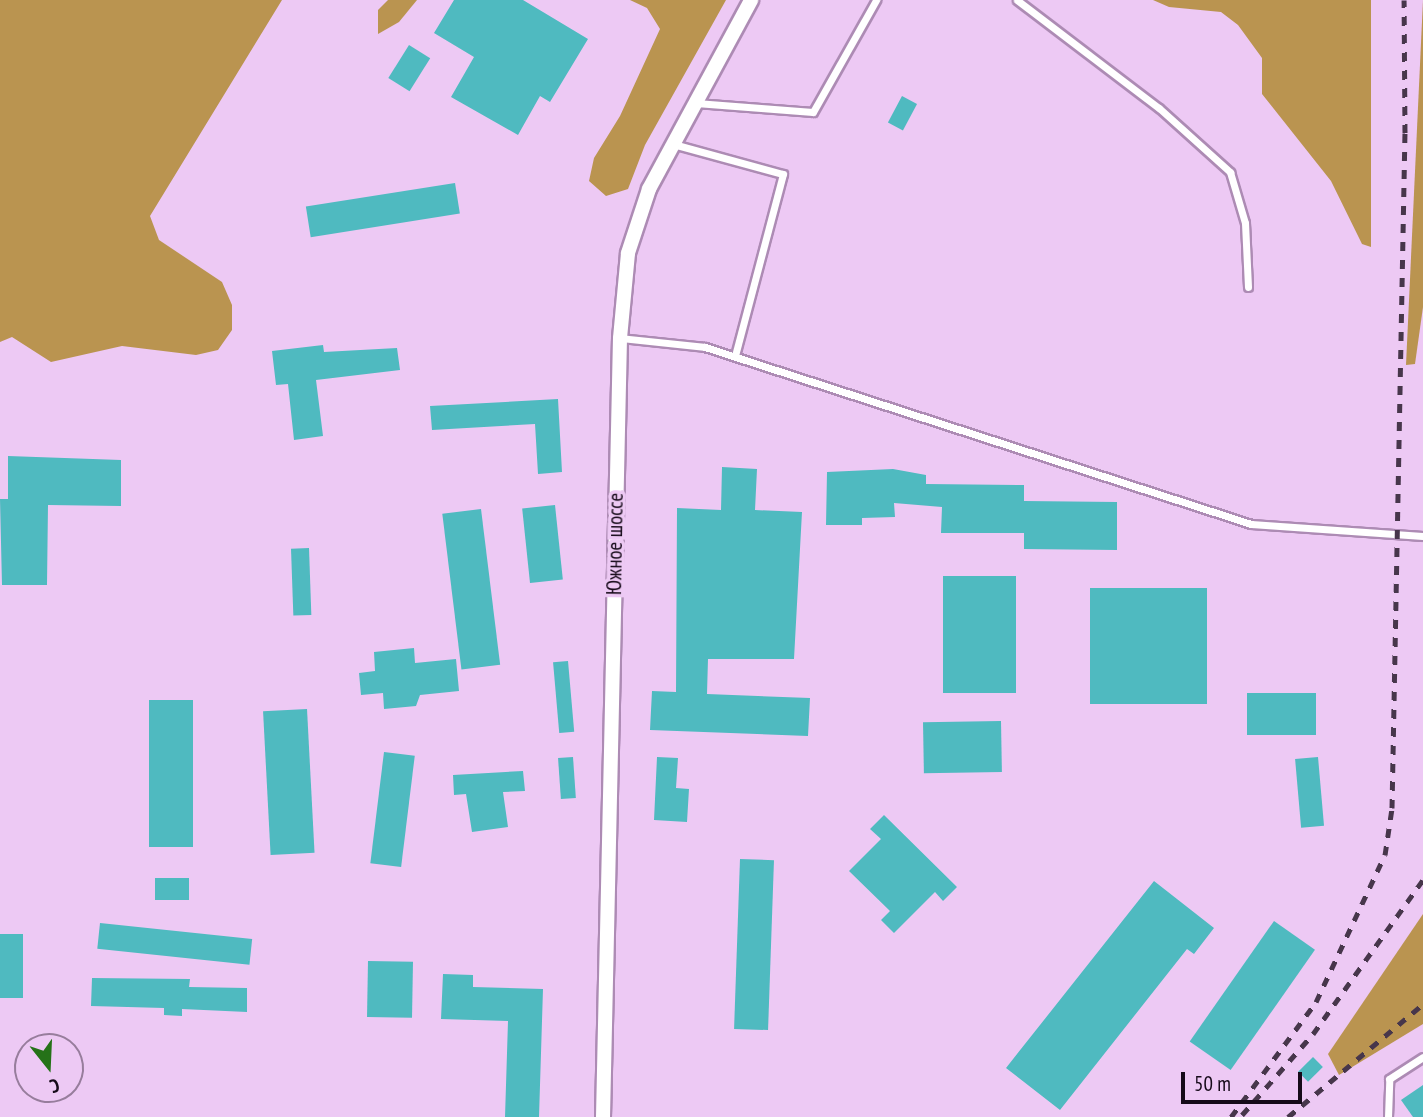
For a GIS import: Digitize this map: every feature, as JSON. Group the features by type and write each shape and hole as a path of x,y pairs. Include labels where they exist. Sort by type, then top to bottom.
{"street":[{"name":"Южное шоссе","path":"603,1117 620,338 628,253 649,189 751,0"}],"lane":[{"path":"696,103 813,112 876,0"},
{"path":"1017,0 1159,108 1230,172 1245,223 1248,287"},
{"path":"673,144 783,174 735,356"},
{"path":"620,338 705,347 1251,524 1423,536"},
{"path":"1388,1117 1389,1079 1423,1056"}],"shaded area":[{"path":"0,0 282,0 150,216 159,240 222,282 232,305 232,330 218,350 196,355 122,346 51,362 12,337 0,342"},
{"path":"388,0 417,0 399,22 378,34 378,10"},
{"path":"630,0 726,0 645,145 628,189 606,196 589,181 594,158 620,116 660,29 647,8"},
{"path":"1153,0 1371,0 1371,247 1362,244 1331,181 1262,94 1262,58 1238,25 1221,12 1169,7"},
{"path":"1423,0 1423,307 1415,364 1406,365"},
{"path":"1423,914 1423,1024 1339,1075 1328,1054"}],"building":[{"path":"454,0 523,0 588,39 550,102 540,96 518,135 451,97 474,57 434,33"},
{"path":"409,45 430,58 410,91 388,78"},
{"path":"902,96 917,104 903,130 888,122"},
{"path":"455,183 460,214 311,237 306,207"},
{"path":"323,345 324,352 397,348 400,370 316,380 323,436 294,440 288,384 276,385 272,351"},
{"path":"558,399 562,472 538,474 535,424 432,430 430,406"},
{"path":"8,456 121,460 121,506 48,505 47,585 2,585 0,499 8,499"},
{"path":"722,467 757,469 755,510 802,512 794,659 708,659 707,694 810,698 808,736 650,730 652,691 676,692 677,508 721,510"},
{"path":"893,469 926,475 926,484 1024,485 1024,501 1117,502 1117,550 1024,549 1024,533 941,533 942,507 894,503 895,517 862,518 862,525 826,525 827,472"},
{"path":"555,505 563,580 530,583 522,508"},
{"path":"481,509 500,665 461,670 442,514"},
{"path":"309,548 311,615 293,616 291,549"},
{"path":"943,576 1016,576 1016,693 943,693"},
{"path":"1090,588 1207,588 1207,704 1090,704"},
{"path":"414,648 415,663 456,659 459,691 420,695 416,706 384,709 383,693 361,695 359,673 375,671 374,652"},
{"path":"568,661 574,732 559,733 553,662"},
{"path":"1247,693 1316,693 1316,735 1247,735"},
{"path":"149,700 193,700 193,847 149,847"},
{"path":"307,709 315,853 271,855 263,711"},
{"path":"1001,721 1002,772 924,773 923,722"},
{"path":"384,752 415,756 401,867 370,863"},
{"path":"573,757 576,798 561,799 558,758"},
{"path":"657,757 678,758 676,788 689,789 687,822 654,820"},
{"path":"1318,757 1324,826 1301,828 1295,759"},
{"path":"523,771 525,791 503,792 508,827 472,832 466,794 454,795 453,775"},
{"path":"884,815 957,887 943,901 935,892 894,933 881,920 890,911 849,871 881,839 870,829"},
{"path":"740,859 774,860 768,1030 734,1029"},
{"path":"155,878 189,878 189,900 155,900"},
{"path":"1154,881 1214,928 1194,954 1187,949 1060,1110 1006,1068"},
{"path":"1274,921 1315,950 1231,1070 1190,1041"},
{"path":"100,923 252,939 249,965 97,949"},
{"path":"0,934 23,934 23,998 0,998"},
{"path":"368,961 413,962 412,1018 367,1017"},
{"path":"443,974 473,975 473,987 543,989 539,1117 505,1117 508,1021 441,1019"},
{"path":"92,978 190,979 189,987 247,988 247,1012 182,1009 182,1016 164,1015 164,1008 91,1006"},
{"path":"1313,1057 1323,1067 1308,1082 1298,1072"},
{"path":"1423,1085 1423,1117 1413,1117 1401,1100"}],"railway":[{"path":"1231,1117 1316,1002 1385,855 1392,808 1405,133 1404,0"},
{"path":"1242,1115 1313,1034 1423,880"},
{"path":"1288,1117 1423,1004"}]}
